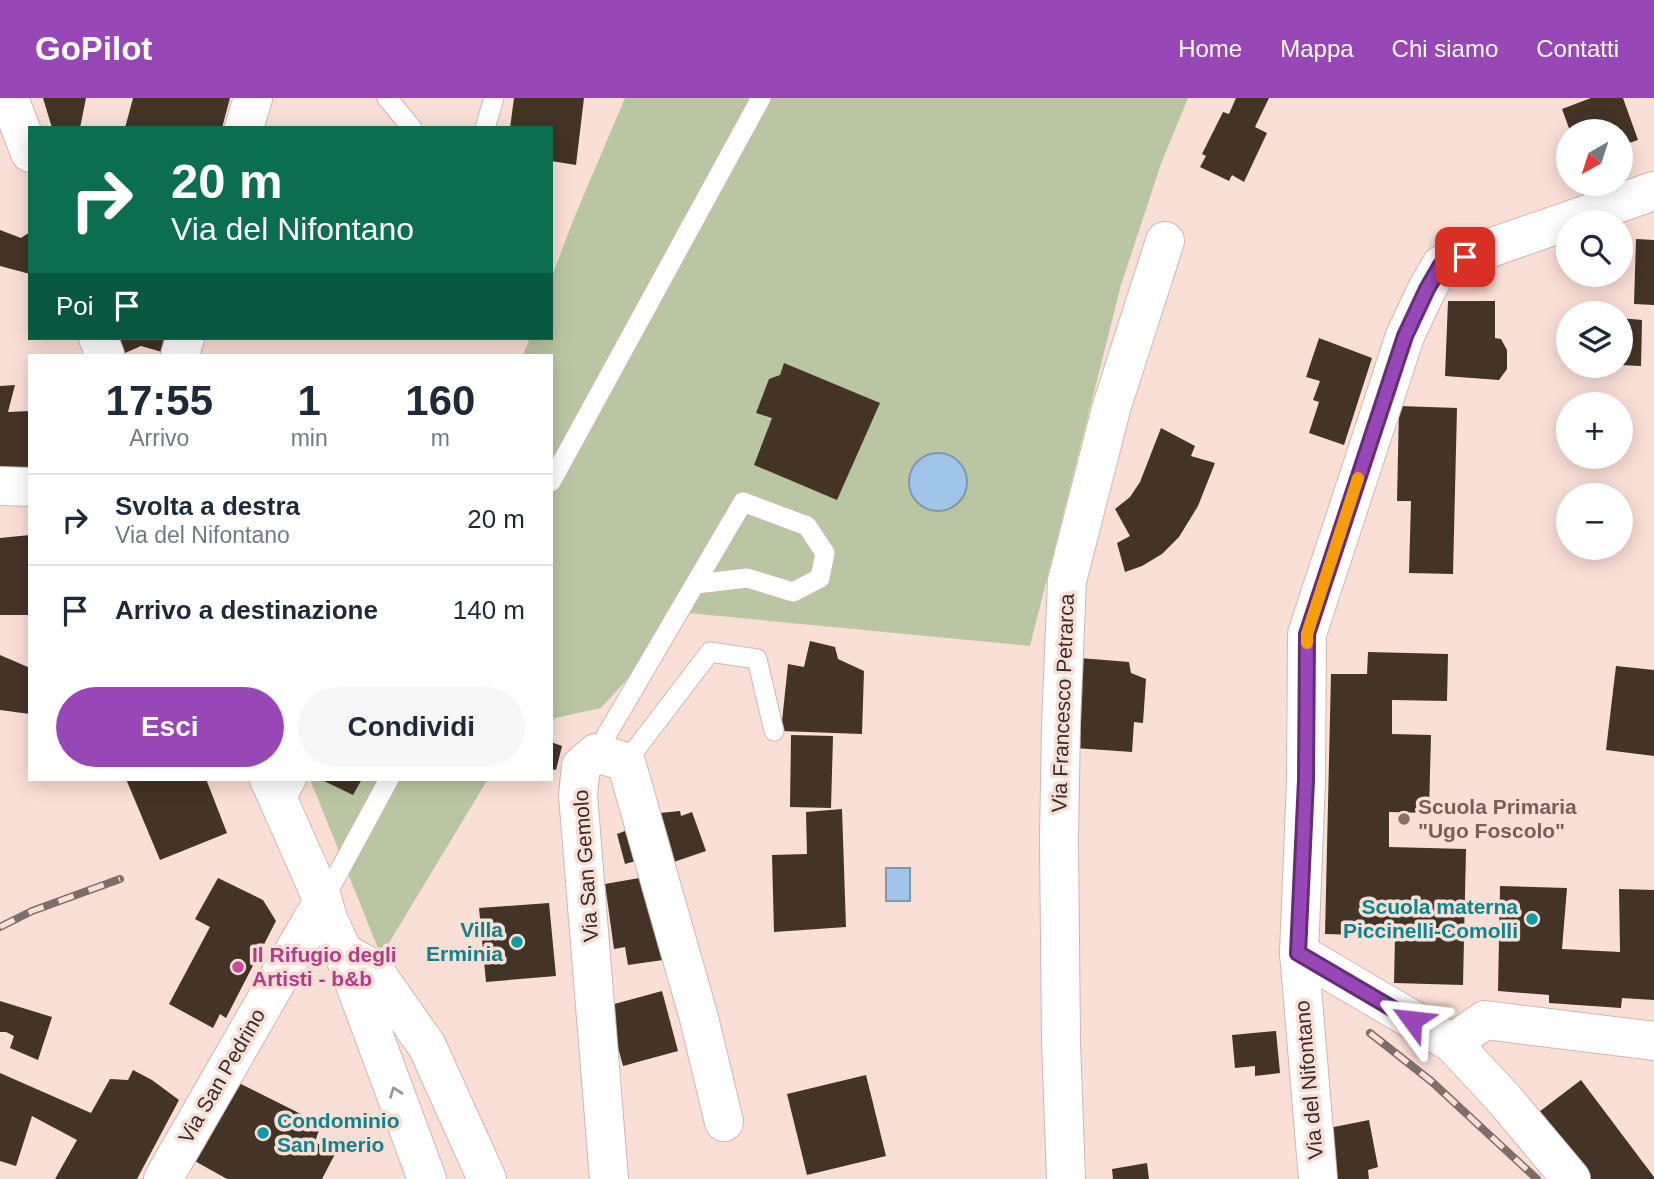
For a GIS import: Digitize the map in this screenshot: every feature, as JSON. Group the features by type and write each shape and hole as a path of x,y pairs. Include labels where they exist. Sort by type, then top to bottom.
{"street":[{"path":"9,98 28,148"},
{"path":"245,126 253,98"},
{"name":"Via del Nifontano","path":"1318,1179 1298,953 1306,780 1307,634 1405,336 1441,265 1654,191"},
{"name":"Via Francesco Petrarca","path":"1066,1179 1061,1042 1059,839 1067,581 1111,409 1165,241"},
{"path":"0,486 28,486"},
{"path":"611,758 699,1018 723,1122"},
{"name":"Via San Gemolo","path":"609,1179 578,795 581,766 611,758"},
{"path":"283,788 327,916 343,952 427,1179"},
{"name":"Via San Pedrino","path":"163,1179 323,901"},
{"path":"343,952 373,969 428,1046 487,1179"},
{"path":"1298,953 1452,1043 1504,1099 1571,1179"},
{"path":"1452,1043 1485,1020 1654,1041"}],"lane":[{"path":"387,98 410,126"},
{"path":"486,126 494,98"},
{"path":"553,478 761,98"},
{"path":"611,758 696,584 743,502 807,526 825,553 820,578 793,592 747,578 696,584"},
{"path":"611,758 709,652 757,659 774,731"},
{"path":"323,901 388,781"}],"green space":[{"path":"625,98 1188,98 1161,164 1121,285 1030,646 688,613 601,708 553,719 553,354 523,354 529,340 553,340 553,274"},
{"path":"311,781 487,781 381,956"}],"water":[{"path":"938,453 949,455 962,466 967,482 965,493 954,506 938,511 927,509 914,498 909,482 911,471 922,458"},
{"path":"886,868 910,868 910,901 886,901"}],"building":[{"path":"43,98 86,98 80,126 51,126"},
{"path":"133,98 230,98 223,126 126,126"},
{"path":"514,98 584,98 576,165 553,161 553,126 510,126"},
{"path":"1236,98 1269,98 1255,127 1267,133 1244,182 1232,175 1229,181 1200,167 1206,156 1202,154 1223,112 1229,114"},
{"path":"1591,98 1623,98 1630,119 1566,119 1562,109"},
{"path":"1633,126 1638,140 1633,142"},
{"path":"0,230 21,238 28,233 28,273 0,266"},
{"path":"1636,239 1654,240 1654,305 1634,304"},
{"path":"1448,301 1495,301 1495,338 1501,339 1507,350 1507,369 1499,380 1445,376"},
{"path":"1633,319 1642,320 1641,366 1633,366"},
{"path":"1319,338 1372,358 1344,445 1309,433 1319,402 1313,400 1320,381 1306,377"},
{"path":"121,340 165,340 162,352 141,346 125,353"},
{"path":"784,363 880,403 837,500 754,465 772,418 756,413 769,379 780,375"},
{"path":"15,385 8,412 28,411 28,473 16,468 0,467 0,386"},
{"path":"1399,406 1457,408 1453,574 1409,573 1411,501 1397,501"},
{"path":"1161,428 1195,446 1191,456 1215,463 1198,506 1179,537 1162,554 1125,572 1117,543 1130,536 1115,509 1130,497 1140,482"},
{"path":"28,535 28,615 0,615 0,538"},
{"path":"810,641 835,647 838,659 864,671 862,734 781,731 788,664 804,667"},
{"path":"1368,652 1448,654 1447,701 1392,700 1392,734 1431,735 1429,813 1389,812 1389,847 1466,849 1463,985 1394,983 1395,936 1325,934 1331,674 1367,674"},
{"path":"0,655 28,667 28,714 0,710"},
{"path":"1080,658 1129,662 1131,673 1146,679 1143,723 1134,722 1132,752 1075,748"},
{"path":"1616,666 1654,670 1654,756 1606,750"},
{"path":"791,735 833,736 831,808 790,807"},
{"path":"553,743 562,746 556,770 553,769"},
{"path":"127,781 207,781 227,833 160,860"},
{"path":"324,781 361,781 353,795"},
{"path":"842,809 846,927 774,932 772,855 807,854 806,812"},
{"path":"680,811 681,816 692,812 706,851 665,865 650,814"},
{"path":"630,829 639,860 625,864 617,834"},
{"path":"645,877 663,960 628,965 625,947 614,949 605,884"},
{"path":"218,878 263,900 276,921 226,1018 220,1014 213,1028 169,1004 210,927 195,919"},
{"name":"Scuola materna Piccinelli-Comolli","path":"1500,886 1567,888 1562,949 1620,952 1619,889 1654,890 1654,1000 1622,998 1621,1008 1549,1003 1549,995 1498,991"},
{"name":"Villa Erminia","path":"549,903 556,976 486,982 479,908"},
{"path":"662,991 678,1051 623,1066 607,1006"},
{"path":"0,1001 52,1017 38,1060 10,1048 14,1036 0,1032"},
{"path":"1276,1031 1280,1073 1255,1076 1255,1066 1235,1068 1232,1035"},
{"path":"133,1070 179,1100 137,1179 55,1179 77,1140 32,1116 16,1166 0,1161 0,1073 91,1113 110,1079 128,1080"},
{"path":"866,1075 886,1156 807,1175 787,1094"},
{"path":"1581,1080 1654,1179 1577,1179 1531,1118"},
{"name":"Condominio San Imerio","path":"237,1082 321,1124 315,1142 335,1154 322,1179 227,1179 193,1160"},
{"path":"1369,1120 1378,1167 1368,1170 1369,1179 1337,1179 1324,1129"},
{"path":"1147,1163 1149,1179 1113,1179 1112,1169"}],"railway":[{"path":"0,927 32,911 120,879"},
{"path":"1370,1033 1431,1081 1537,1179"}],"slow traffic":[{"path":"1307,643 1307,634 1358,478"}],"place":[{"name":"Scuola Primaria \"Ugo Foscolo\"","path":"1404,819"},
{"name":"Scuola materna Piccinelli-Comolli","path":"1532,919"},
{"name":"Villa Erminia","path":"517,942"},
{"name":"Il Rifugio degli Artisti - b&b","path":"238,967"},
{"name":"Condominio San Imerio","path":"263,1133"}],"route":[{"path":"1412,1020 1298,953 1306,780 1307,634 1405,336 1441,265 1465,257"}]}
